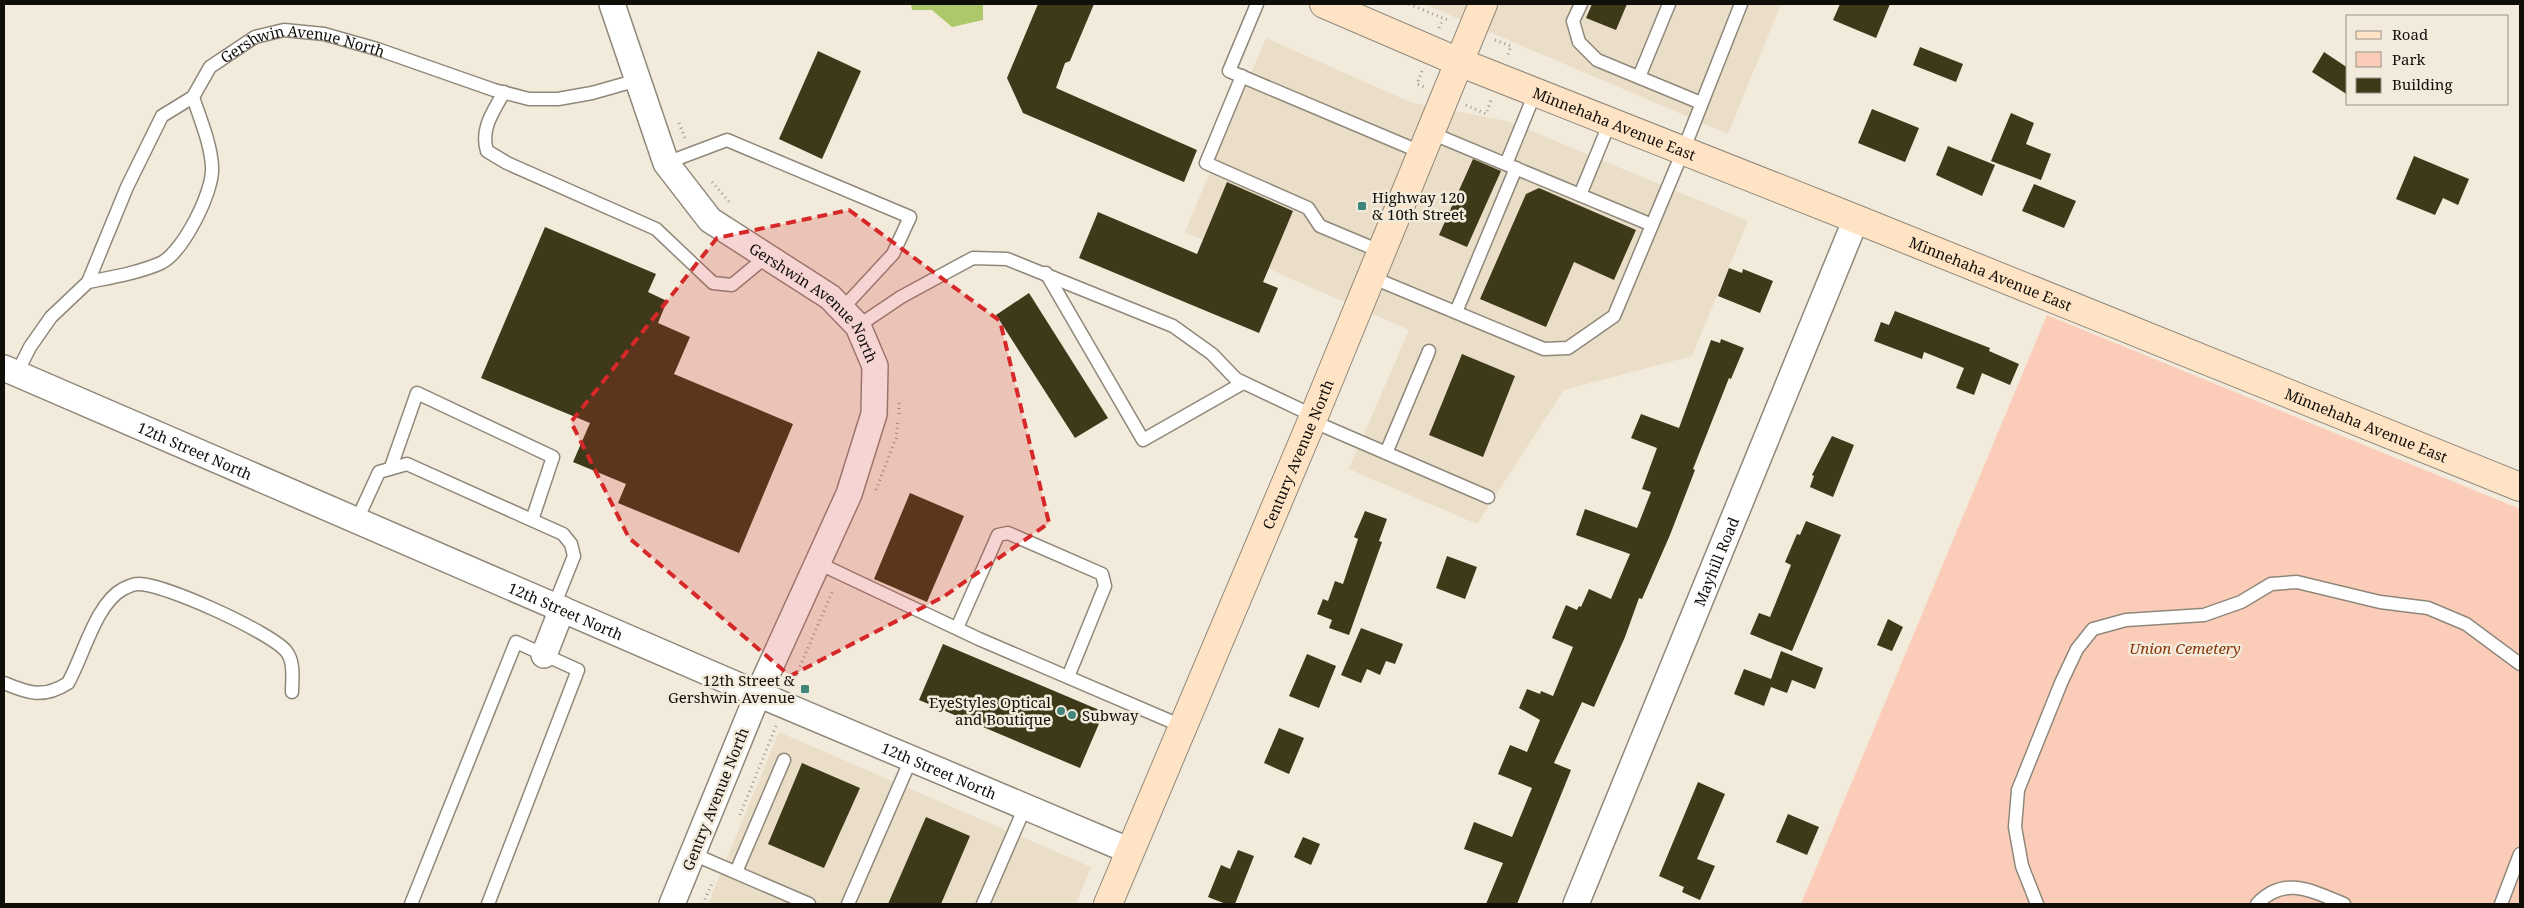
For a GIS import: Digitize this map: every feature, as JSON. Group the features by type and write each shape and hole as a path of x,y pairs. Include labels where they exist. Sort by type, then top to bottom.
{"main road":[{"name":"Minnehaha Avenue East","path":"1324,4 1535,93 1856,219 2520,487"},
{"name":"Century Avenue North","path":"1108,904 1313,419 1483,4"}],"street":[{"name":"Gershwin Avenue North","path":"616,5 638,80 666,163 710,220 830,297 850,317 876,366 874,414 849,494 758,694"},
{"name":"Mayhill Road","path":"1576,904 1856,219"},
{"name":"12th Street North","path":"10,370 783,705 1130,851"},
{"path":"544,655 558,608"},
{"name":"Gentry Avenue North","path":"672,904 758,694"}],"lane":[{"path":"1257,4 1228,71 1427,143 1511,166 1652,225"},
{"path":"1581,4 1573,21 1579,42 1597,60 1701,103"},
{"path":"1639,77 1668,4"},
{"path":"1371,277 1544,349 1568,348 1614,316 1683,151 1741,4"},
{"name":"Gershwin Avenue North","path":"10,370 51,318 88,282 126,187 162,116 193,97 210,67 255,37 284,30 324,34 377,48 529,99 558,99 592,93 638,80"},
{"path":"1242,76 1206,162 1308,208 1320,226 1382,252"},
{"path":"504,92 485,128 484,140 487,151 507,163 656,229 713,283 732,285 767,256"},
{"path":"1456,312 1511,166 1535,93"},
{"path":"88,282 128,275 164,262 189,233 205,200 212,168 204,128 193,97"},
{"path":"1580,195 1610,122"},
{"path":"666,163 727,140 910,217 893,254 850,317"},
{"path":"850,317 901,297 973,258 1007,259 1046,273 1173,326 1212,354 1236,379 1243,383 1313,419 1386,453 1488,497"},
{"path":"1046,273 1143,440 1243,383"},
{"path":"1386,453 1429,351"},
{"path":"391,467 417,392 553,457 532,520"},
{"path":"357,520 379,472 391,467 407,464 563,534 571,544 574,556 558,608"},
{"path":"957,628 998,536 1008,533 1016,536 1102,574 1105,586 1068,677"},
{"path":"818,563 957,628 1184,727"},
{"path":"2037,904 2022,866 2015,827 2018,790 2061,683 2077,649 2093,629 2126,620 2204,615 2241,602 2271,584 2297,582 2380,602 2428,608 2466,624 2520,664"},
{"path":"4,683 31,694 59,688 68,683 109,600 123,589 137,584 156,588 209,607 276,642 288,653 292,665 292,692"},
{"path":"411,904 516,642 578,670 488,904"},
{"path":"848,904 912,759"},
{"path":"736,872 784,760"},
{"path":"983,904 1025,807"},
{"path":"693,854 809,904"},
{"path":"2501,904 2520,854"},
{"path":"2257,904 2267,893 2289,886 2313,891 2344,904"}],"path":[{"path":"1409,4 1443,18"},
{"path":"676,115 693,152 706,174 737,209"},
{"path":"876,491 896,438 899,392"},
{"path":"737,822 783,705 840,574"},
{"path":"703,904 719,865"}],"highlighted area":[{"path":"849,210 1000,321 1049,523 943,597 790,676 629,538 571,422 717,238"}],"shaded area":[{"path":"911,4 983,4 983,20 952,27 932,10 912,10"},
{"path":"1424,4 1781,4 1728,134"},
{"path":"1266,38 1410,102 1507,121 1748,221 1692,356 1564,390 1477,524 1349,469 1409,330 1185,232"},
{"path":"779,732 1091,867 1076,904 708,904"}],"green space":[{"name":"Union Cemetery","path":"2047,315 2520,509 2520,904 1801,904"}],"building":[{"path":"1038,4 1094,4 1070,61 1065,63 1056,88 1197,150 1184,182 1023,113 1007,78"},
{"path":"1592,4 1627,4 1616,30 1586,18"},
{"path":"1840,4 1890,4 1876,38 1833,20"},
{"path":"1920,47 1963,64 1956,82 1913,65"},
{"path":"818,51 861,71 822,159 779,139"},
{"path":"2324,52 2346,67 2346,94 2312,72"},
{"path":"1872,109 1919,128 1905,162 1858,143"},
{"path":"2011,113 2034,123 2026,144 2051,154 2041,180 1991,161"},
{"path":"1948,146 1995,165 1982,196 1936,175"},
{"path":"2414,156 2469,179 2458,205 2443,198 2435,215 2396,199"},
{"path":"1473,159 1501,171 1467,247 1439,235"},
{"path":"1227,182 1293,211 1263,282 1278,288 1259,333 1079,258 1098,212 1197,254"},
{"path":"2034,184 2076,201 2064,228 2022,211"},
{"path":"1539,188 1636,230 1614,280 1574,262 1546,327 1480,299 1526,194"},
{"path":"545,227 656,274 648,292 667,301 658,323 690,337 674,374 793,424 739,553 618,503 626,484 573,462 590,423 481,378"},
{"path":"1729,268 1742,273 1743,269 1773,281 1760,313 1718,296"},
{"path":"1029,293 1108,418 1075,438 996,315"},
{"path":"1895,311 1990,348 1989,351 2019,364 2010,385 1982,373 1974,395 1956,388 1964,368 1924,352 1922,359 1874,341 1881,322 1889,325"},
{"path":"1721,339 1744,348 1731,379 1729,378 1693,469 1695,470 1670,535 1642,599 1639,598 1625,637 1594,707 1582,702 1554,763 1571,770 1517,904 1486,904 1503,863 1464,849 1474,822 1512,837 1532,788 1498,774 1510,745 1527,752 1540,720 1519,708 1527,689 1540,694 1541,691 1553,696 1573,647 1552,638 1566,605 1577,610 1579,606 1581,607 1589,589 1611,599 1630,554 1576,535 1585,509 1637,528 1651,492 1642,489 1657,448 1631,438 1641,414 1679,428 1711,340 1720,343"},
{"path":"1462,354 1515,376 1483,457 1429,435"},
{"path":"1832,436 1854,445 1833,497 1810,487 1814,476 1812,475"},
{"path":"910,493 964,516 927,602 874,579"},
{"path":"1365,511 1387,519 1379,541 1382,542 1349,635 1329,628 1332,620 1317,614 1323,599 1328,601 1335,581 1343,584 1358,539 1354,537"},
{"path":"1806,521 1841,535 1792,651 1750,634 1759,613 1770,617 1791,565 1785,562 1797,534 1800,535"},
{"path":"1447,556 1477,567 1465,599 1436,588"},
{"path":"1888,619 1903,627 1892,651 1877,645"},
{"path":"1361,628 1403,644 1395,664 1386,661 1380,675 1367,669 1361,683 1341,675"},
{"path":"943,644 1104,712 1080,768 919,700"},
{"path":"1781,651 1823,668 1815,689 1792,680 1787,693 1771,687 1764,706 1734,694 1744,669 1771,679"},
{"path":"1307,654 1336,666 1319,708 1289,696"},
{"path":"1279,728 1304,738 1289,774 1264,763"},
{"path":"802,763 860,788 824,868 768,844"},
{"path":"1698,782 1725,794 1697,859 1715,866 1700,900 1682,892 1684,887 1659,876"},
{"path":"1788,814 1819,827 1807,855 1776,842"},
{"path":"926,817 970,836 941,904 888,904"},
{"path":"1303,837 1320,844 1311,865 1294,857"},
{"path":"1238,850 1254,856 1235,904 1226,904 1208,897 1221,865 1230,869"}],"place":[{"name":"Highway 120 & 10th Street","path":"1362,206"},
{"name":"12th Street & Gershwin Avenue","path":"805,689"},
{"name":"EyeStyles Optical and Boutique","path":"1061,711"},
{"name":"Subway","path":"1072,715"}]}
